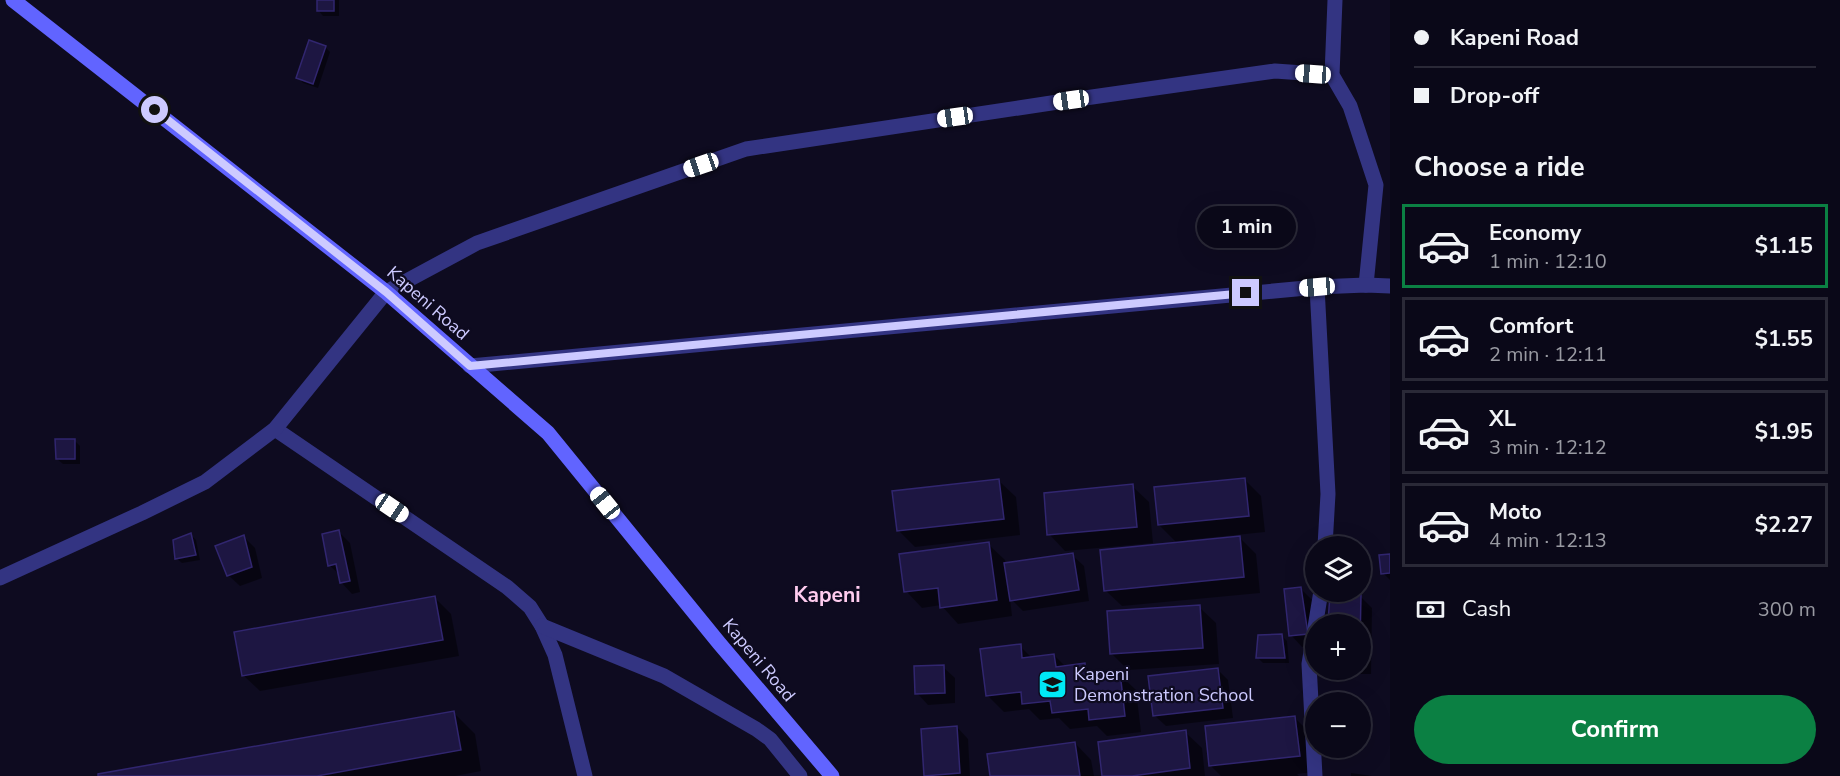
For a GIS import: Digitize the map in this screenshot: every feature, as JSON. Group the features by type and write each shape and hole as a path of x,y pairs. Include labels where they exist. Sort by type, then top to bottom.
{"main road":[{"name":"Kapeni Road","path":"13,0 386,292 548,433 719,643 832,776"}],"street":[{"path":"1335,0 1332,75 1350,106 1383,185 1366,285"},
{"path":"0,578 206,482 275,429 386,292 477,243 746,149 1275,71 1332,75"},
{"path":"470,366 1317,287 1390,286"},
{"path":"1317,287 1328,494 1326,536"},
{"path":"275,429 507,587 530,607 543,626 555,655 585,776"},
{"path":"1315,776 1309,664 1319,602"},
{"path":"543,626 664,676 756,729 770,739 800,776"}],"building":[{"path":"317,0 334,0 334,11 317,11"},
{"path":"309,40 326,46 313,84 296,78"},
{"path":"55,439 75,439 75,459 56,459"},
{"path":"1245,478 1249,516 1158,525 1154,487"},
{"path":"999,479 1004,519 897,531 892,491"},
{"path":"1133,484 1137,527 1047,535 1044,493"},
{"path":"339,530 350,581 340,583 336,564 328,566 322,534"},
{"path":"191,533 196,555 175,559 173,540"},
{"path":"244,535 252,567 227,576 215,546"},
{"path":"1240,536 1244,577 1104,591 1100,550"},
{"path":"989,542 997,600 940,608 938,588 904,592 899,554"},
{"path":"1073,553 1079,590 1010,601 1004,563"},
{"path":"1390,554 1390,573 1381,574 1379,555"},
{"path":"1301,587 1305,634 1289,636 1284,589"},
{"path":"435,596 443,640 242,676 234,632"},
{"path":"1329,602 1361,602 1361,614 1329,614"},
{"path":"1200,605 1203,648 1110,654 1107,611"},
{"path":"1282,634 1285,658 1256,658 1258,635"},
{"name":"Kapeni Demonstration School","path":"1021,644 1022,658 1054,654 1056,667 1085,663 1086,676 1120,672 1125,716 1089,720 1088,709 1052,713 1050,701 1022,704 1021,692 986,696 980,649"},
{"path":"944,665 945,693 915,694 914,666"},
{"path":"1218,668 1223,708 1153,716 1148,676"},
{"path":"454,711 461,750 317,776 98,776 98,774"},
{"path":"1295,716 1300,756 1209,766 1205,726"},
{"path":"957,726 960,773 924,776 921,729"},
{"path":"1186,730 1190,768 1132,776 1102,776 1098,742"},
{"path":"1075,742 1080,776 990,776 987,754"}],"place":[{"name":"Kapeni Demonstration School","path":"1053,684"}],"district":[{"name":"Kapeni","path":"827,595"}],"route":[{"path":"155,110 386,292 470,366 1246,293"}]}
